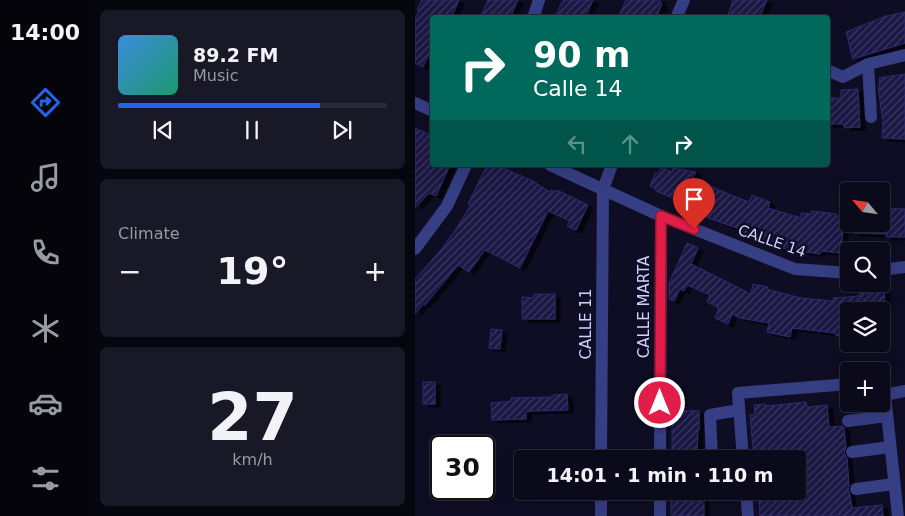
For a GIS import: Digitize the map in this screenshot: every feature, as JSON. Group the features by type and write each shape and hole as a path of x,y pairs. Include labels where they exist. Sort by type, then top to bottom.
{"street":[{"path":"534,15 539,0"},
{"path":"677,15 684,0"},
{"path":"830,71 843,77 869,64 905,55"},
{"path":"869,64 871,117"},
{"path":"415,103 430,110"},
{"path":"415,249 447,206 465,167"},
{"name":"CALLE 14","path":"554,167 661,216 795,269 840,273"},
{"name":"CALLE 11","path":"601,450 603,190 611,167"},
{"name":"CALLE MARTA","path":"660,450 661,216"},
{"path":"890,269 905,267"},
{"path":"742,450 738,392 840,385"},
{"path":"890,394 905,391"},
{"path":"712,450 710,415 739,410"},
{"path":"886,412 898,516"},
{"path":"848,421 887,416"},
{"path":"852,452 890,447"},
{"path":"856,489 894,484"},
{"path":"601,500 601,516"},
{"path":"660,500 660,516"},
{"path":"747,500 748,516"}],"building":[{"path":"422,0 459,0 452,15 430,15 430,52 423,67 415,63 415,19 419,11 417,10"},
{"path":"488,0 518,0 511,15 481,15"},
{"path":"564,0 593,0 586,15 556,15"},
{"path":"626,0 660,0 662,4 657,15 619,15"},
{"path":"733,0 767,0 760,15 728,15"},
{"path":"905,12 905,43 853,59 846,32 886,16"},
{"path":"905,74 905,139 882,138 883,122 878,86 880,86 879,78"},
{"path":"858,89 860,127 844,128 844,124 830,124 830,98 841,98 841,90"},
{"path":"415,128 430,135 430,167 449,167 436,196 429,193 415,208"},
{"path":"487,167 501,167 533,181 550,192 551,190 556,192 557,190 588,205 576,230 567,226 570,221 548,211 520,268 485,250 469,272 458,265 425,305 423,304 415,314 415,279 441,250 456,229 471,205 468,204"},
{"path":"661,167 672,172 673,168 696,172 693,178 726,193 749,202 752,195 770,202 768,208 801,218 801,213 811,214 811,211 837,214 837,216 840,216 840,232 843,232 840,253 821,251 820,254 776,247 777,242 757,237 756,240 742,234 743,230 708,218 685,206 686,204 656,191 656,189 650,186 655,173 658,174"},
{"path":"890,208 905,209 905,237 886,237 886,234 853,233 890,232"},
{"path":"687,243 698,248 691,264 751,294 753,284 801,298 833,301 833,298 884,292 885,302 840,302 840,336 836,336 835,333 792,328 790,337 767,332 769,323 740,318 732,314 728,324 715,318 719,308 707,302 710,295 687,285 684,291 680,289 674,301 669,299 669,283"},
{"path":"534,294 555,294 555,319 522,319 522,297 534,298"},
{"path":"491,329 502,330 500,349 489,348"},
{"path":"423,382 435,382 435,404 423,404"},
{"path":"567,394 568,410 531,411 526,412 526,419 492,420 491,403 511,401 511,398 553,397 553,395"},
{"path":"806,402 807,407 827,405 829,427 842,426 844,428 846,447 844,453 847,458 848,490 852,508 882,505 883,516 760,516 759,500 806,500 806,450 753,450 750,415 755,414 754,405 766,404 766,406"},
{"path":"672,410 699,411 697,450 672,450"},
{"path":"671,500 704,500 704,516 671,515"}],"route":[{"path":"660,403 661,216 694,229"}]}
